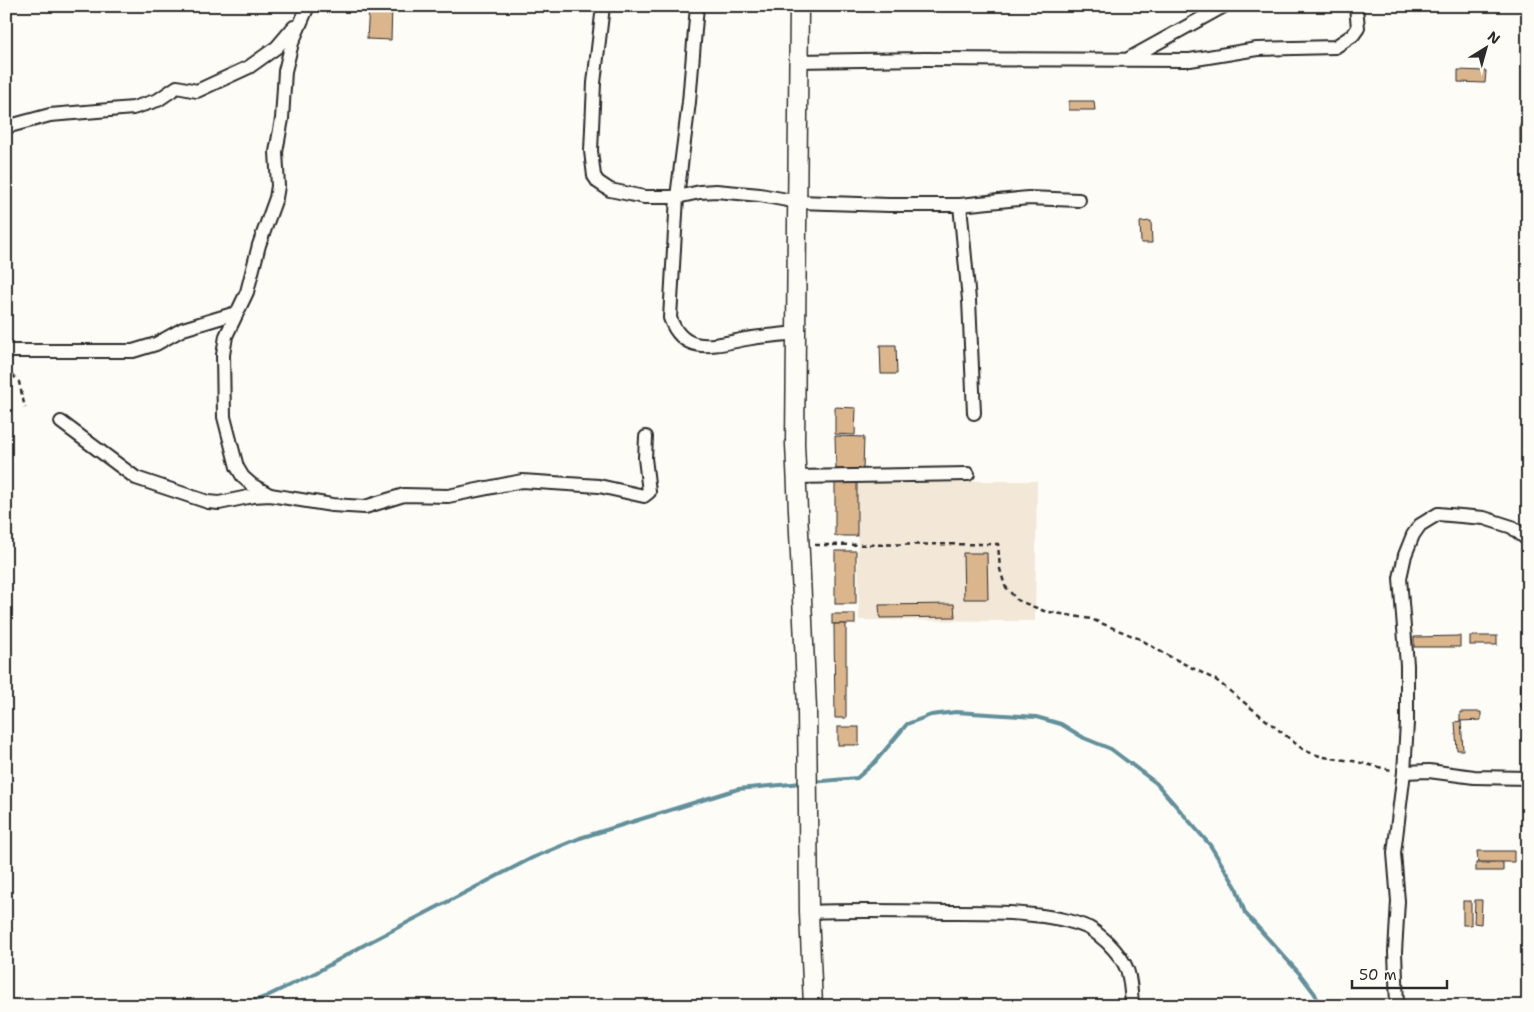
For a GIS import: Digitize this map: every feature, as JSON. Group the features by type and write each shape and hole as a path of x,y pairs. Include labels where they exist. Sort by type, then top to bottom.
{"main road":[{"path":"799,6 796,478 806,709 809,912 813,1006"}],"street":[{"path":"603,6 594,83 591,151 594,176 604,186 618,192 644,197 677,197 716,191 760,195 798,202 960,205 1028,198 1079,200"},
{"path":"697,6 689,102 677,197 669,307 674,328 681,336 692,342 709,346 796,333"},
{"path":"1130,58 1224,6"},
{"path":"798,62 1130,58 1190,60 1257,49 1336,47 1349,38 1358,28 1356,6"},
{"path":"6,127 50,114 133,108 158,100 177,88 191,92 197,91 249,66 267,54 290,34 305,12"},
{"path":"270,495 247,481 237,467 224,417 223,355 226,336 247,292 258,245 276,198 278,186 276,152 282,126 285,71 292,43 305,12"},
{"path":"960,205 971,330 974,413"},
{"path":"6,352 133,350 156,344 183,329 236,312"},
{"path":"61,422 126,472 147,483 213,503 270,495 364,508 404,495 448,496 522,481 599,486 644,496 648,492 645,458 646,437"},
{"path":"796,478 968,474"},
{"path":"1397,1006 1395,952 1398,901 1394,853 1404,772 1407,665 1400,578 1405,555 1413,535 1429,518 1438,514 1452,514 1498,522 1512,527 1528,540"},
{"path":"1528,687 1528,704"},
{"path":"1404,772 1528,778"},
{"path":"809,912 850,910 1009,913 1072,923 1089,928 1120,954 1128,966 1132,982 1132,1006"}],"path":[{"path":"6,368 19,382 25,408"},
{"path":"798,545 998,544 1000,569 1005,586 1017,600 1044,611 1091,619 1140,639 1216,680 1305,752 1323,758 1353,760 1404,772"}],"shaded area":[{"path":"857,481 1037,481 1035,621 859,620"}],"building":[{"path":"369,6 392,6 391,40 367,39"},
{"path":"1458,70 1486,71 1485,83 1458,82"},
{"path":"1069,101 1094,101 1095,110 1069,110"},
{"path":"1520,124 1528,125 1528,144 1520,144"},
{"path":"1151,221 1152,243 1141,243 1140,222"},
{"path":"880,345 896,345 897,374 881,374"},
{"path":"835,407 856,408 855,435 835,434"},
{"path":"835,436 864,437 863,469 836,469"},
{"path":"835,483 857,483 857,536 835,536"},
{"path":"835,551 856,551 856,604 835,604"},
{"path":"963,553 987,553 988,599 964,599"},
{"path":"954,604 955,617 880,618 879,605"},
{"path":"832,614 855,614 855,624 832,624"},
{"path":"834,624 846,624 846,718 835,718"},
{"path":"1460,636 1460,647 1414,647 1414,637"},
{"path":"1470,636 1497,636 1497,645 1470,645"},
{"path":"1460,712 1481,712 1481,720 1460,721"},
{"path":"1461,721 1463,750 1457,750 1455,722"},
{"path":"838,727 859,727 859,745 838,745"},
{"path":"1477,851 1514,851 1514,862 1478,862"},
{"path":"1476,863 1503,863 1503,871 1476,871"},
{"path":"1475,900 1482,900 1481,924 1474,923"},
{"path":"1463,901 1471,901 1471,925 1463,925"}],"waterway":[{"path":"812,782 857,778 875,762 907,724 931,715 956,712 1036,717 1061,724 1084,738 1111,749 1156,783 1210,845 1236,887 1245,913 1299,973 1315,994 1320,1006"},
{"path":"240,1006 265,997 317,972 364,945 532,858 580,838 738,789 802,783"}]}
